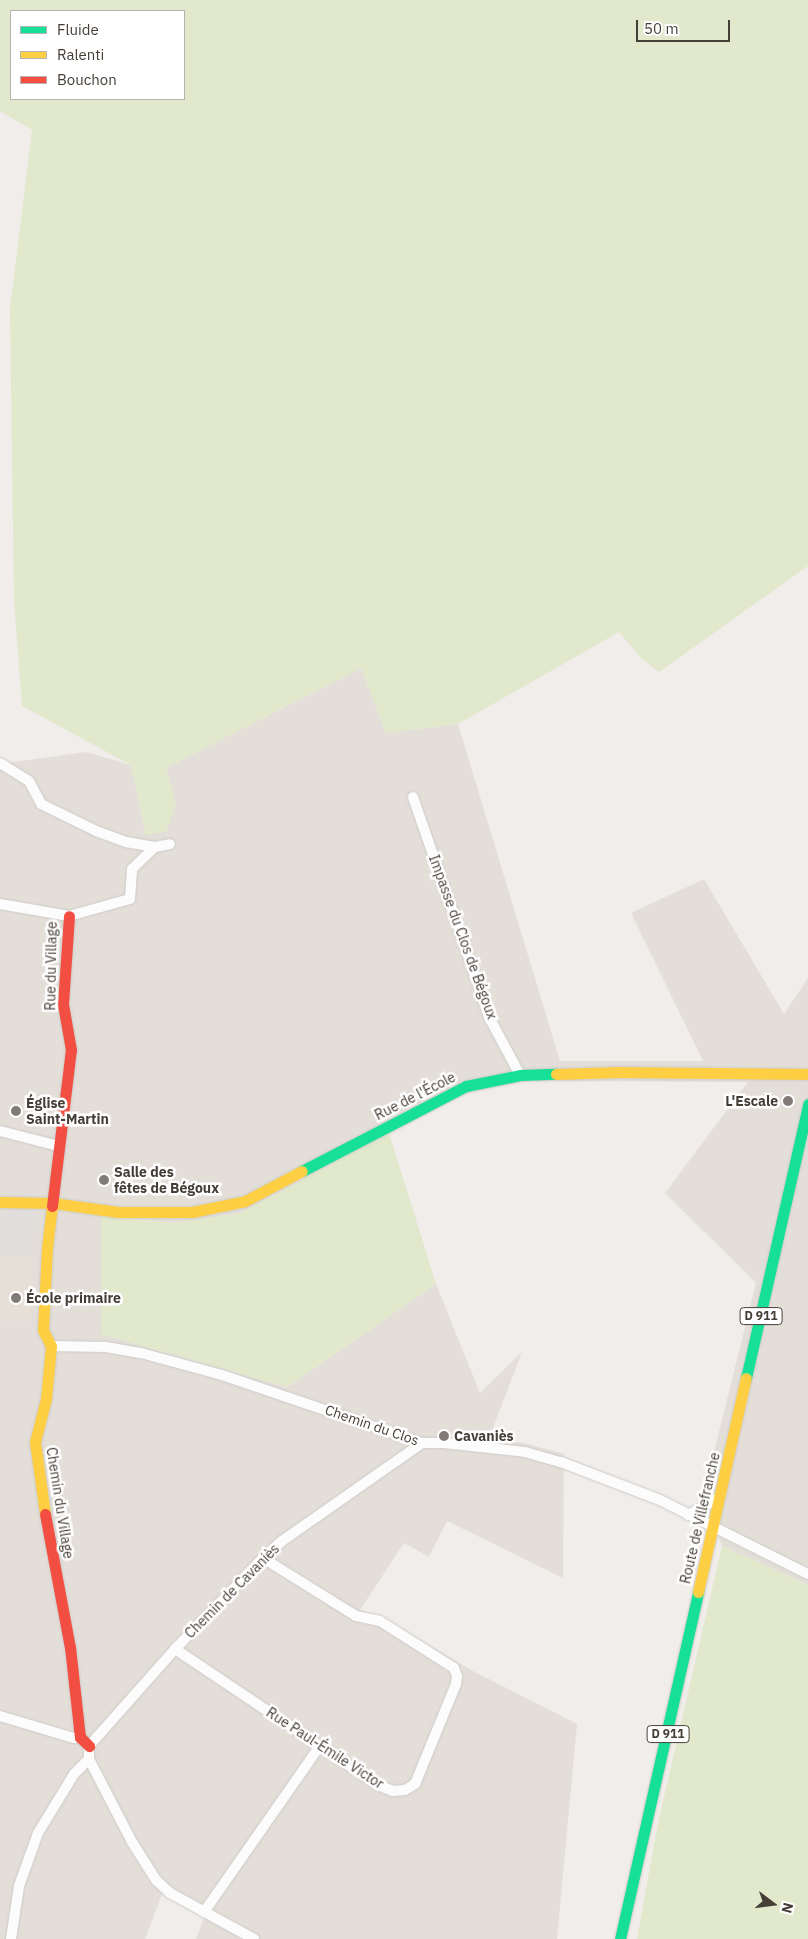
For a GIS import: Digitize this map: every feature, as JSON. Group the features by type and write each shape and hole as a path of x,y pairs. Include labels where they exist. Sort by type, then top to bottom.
{"street":[{"path":"0,763 29,781 41,804 96,831 126,842 155,847 170,844"},
{"name":"Impasse du Clos de Bégoux","path":"413,797 489,1017 520,1075"},
{"path":"69,916 130,899 132,869 155,847"},
{"name":"Rue du Village","path":"0,904 69,916 63,1004 71,1050 53,1203"},
{"name":"Rue de l'École","path":"0,1202 53,1203 118,1212 192,1212 245,1200 466,1086 520,1075 618,1072 808,1074"},
{"name":"Route de Villefranche","path":"620,1939 808,1104"},
{"path":"0,1131 59,1146"},
{"name":"Chemin du Village","path":"53,1203 47,1248 43,1330 51,1346 46,1399 35,1442 44,1504 70,1647 80,1737"},
{"name":"Chemin du Clos","path":"51,1346 106,1347 148,1355 222,1375 422,1443 444,1443 525,1452 561,1462 660,1500 808,1574"},
{"name":"Chemin de Cavaniès","path":"89,1746 175,1648 263,1558 282,1541 422,1443"},
{"path":"688,1515 720,1498"},
{"name":"Rue Paul-Émile Victor","path":"175,1648 378,1785 393,1791 405,1790 414,1784 456,1684 457,1676 454,1668 380,1621 356,1616 263,1558"},
{"path":"0,1716 74,1738 80,1737 89,1746 89,1759 132,1842 156,1880 170,1893 254,1939"},
{"path":"204,1912 320,1746"},
{"path":"11,1939 19,1886 38,1834 74,1774 89,1759"}],"shaded area":[{"path":"361,668 386,733 458,724 560,1061 703,1061 631,913 704,879 784,1014 808,978 808,1585 722,1546 703,1496 756,1283 665,1193 748,1082 529,1081 462,1093 240,1213 174,1223 101,1216 101,1334 287,1387 436,1284 480,1393 522,1352 488,1441 524,1443 564,1454 563,1578 447,1521 429,1557 404,1543 360,1610 383,1618 471,1670 577,1724 557,1939 196,1939 204,1918 162,1894 145,1939 0,1939 0,764 86,752 131,765 146,835 176,804 166,768"},
{"path":"0,1207 38,1207 31,1256 0,1255"},
{"name":"École primaire","path":"0,1259 31,1259 32,1319 30,1321 0,1321"}],"green space":[{"path":"0,0 808,0 808,566 659,672 641,658 619,632 458,724 386,733 361,668 166,768 176,804 166,832 146,835 131,765 22,706 14,600 10,309 32,130 0,111"},
{"path":"389,1133 436,1284 287,1387 101,1334 101,1216 174,1223 240,1213"},
{"path":"722,1546 808,1585 808,1939 637,1939 658,1823"}],"traffic: fast":[{"path":"302,1171 466,1086 520,1075 556,1074"},
{"path":"746,1378 808,1104"},
{"path":"620,1939 698,1592"}],"traffic: slow":[{"path":"556,1074 619,1072 808,1074"},
{"path":"0,1202 53,1203 118,1212 192,1212 245,1201 302,1171"},
{"path":"45,1514 35,1442 46,1399 51,1346 43,1330 47,1248 52,1206"},
{"path":"698,1592 746,1378"}],"traffic: jam":[{"path":"52,1206 71,1050 63,1004 69,916"},
{"path":"45,1514 70,1647 80,1737 89,1746"}],"place":[{"name":"L'Escale","path":"788,1101"},
{"name":"Église Saint-Martin","path":"16,1111"},
{"name":"Salle des fêtes de Bégoux","path":"104,1180"},
{"name":"École primaire","path":"16,1298"},
{"name":"Cavaniès","path":"444,1436"}]}
